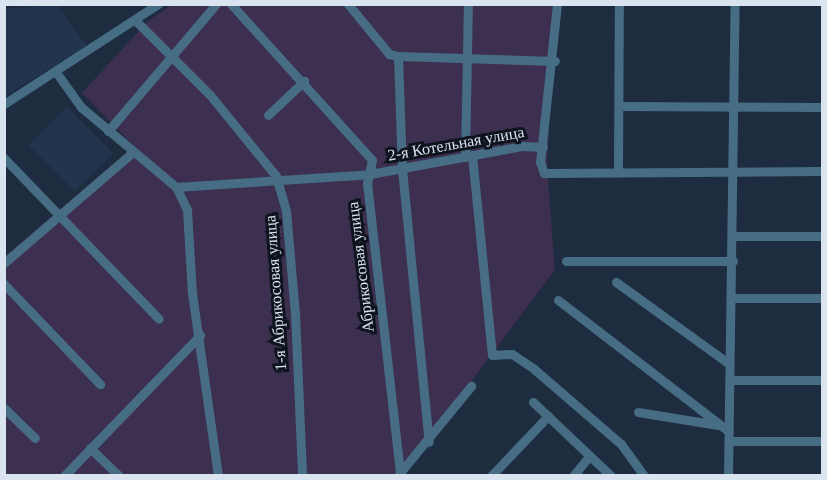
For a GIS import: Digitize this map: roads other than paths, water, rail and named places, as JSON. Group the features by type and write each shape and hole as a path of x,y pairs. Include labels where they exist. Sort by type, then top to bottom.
{"street":[{"path":"4,104 158,4"},
{"path":"108,130 216,4"},
{"name":"Абрикосовая улица","path":"231,4 304,81 371,157 370,174 401,474"},
{"path":"348,4 390,54 555,61"},
{"path":"468,4 465,58 468,156 492,355 512,354 534,369 621,444 645,476"},
{"path":"543,147 555,61 557,4"},
{"path":"618,170 619,4"},
{"path":"728,476 729,441 724,428 730,380 735,4"},
{"name":"1-я Абрикосовая улица","path":"135,20 172,55 278,182 286,211 294,302 302,476"},
{"path":"398,56 402,169 429,442"},
{"path":"56,72 81,107 176,187 191,231 200,335 218,476"},
{"path":"268,115 304,81"},
{"path":"619,106 822,107"},
{"name":"2-я Котельная улица","path":"176,187 278,182 370,174 468,156 543,147 540,169 550,176 618,170 822,171"},
{"path":"4,263 59,219 132,152"},
{"path":"4,158 59,219 159,319"},
{"path":"732,236 822,236"},
{"path":"566,261 733,261"},
{"path":"616,282 729,363"},
{"path":"4,284 100,384"},
{"path":"732,298 822,298"},
{"path":"558,300 724,428"},
{"path":"64,476 200,335"},
{"path":"730,380 822,380"},
{"path":"401,474 429,442 471,386"},
{"path":"533,402 611,476"},
{"path":"4,408 35,438"},
{"path":"638,412 724,428"},
{"path":"490,476 548,416"},
{"path":"729,441 822,441"},
{"path":"90,448 119,476"},
{"path":"573,476 589,456"}]}
